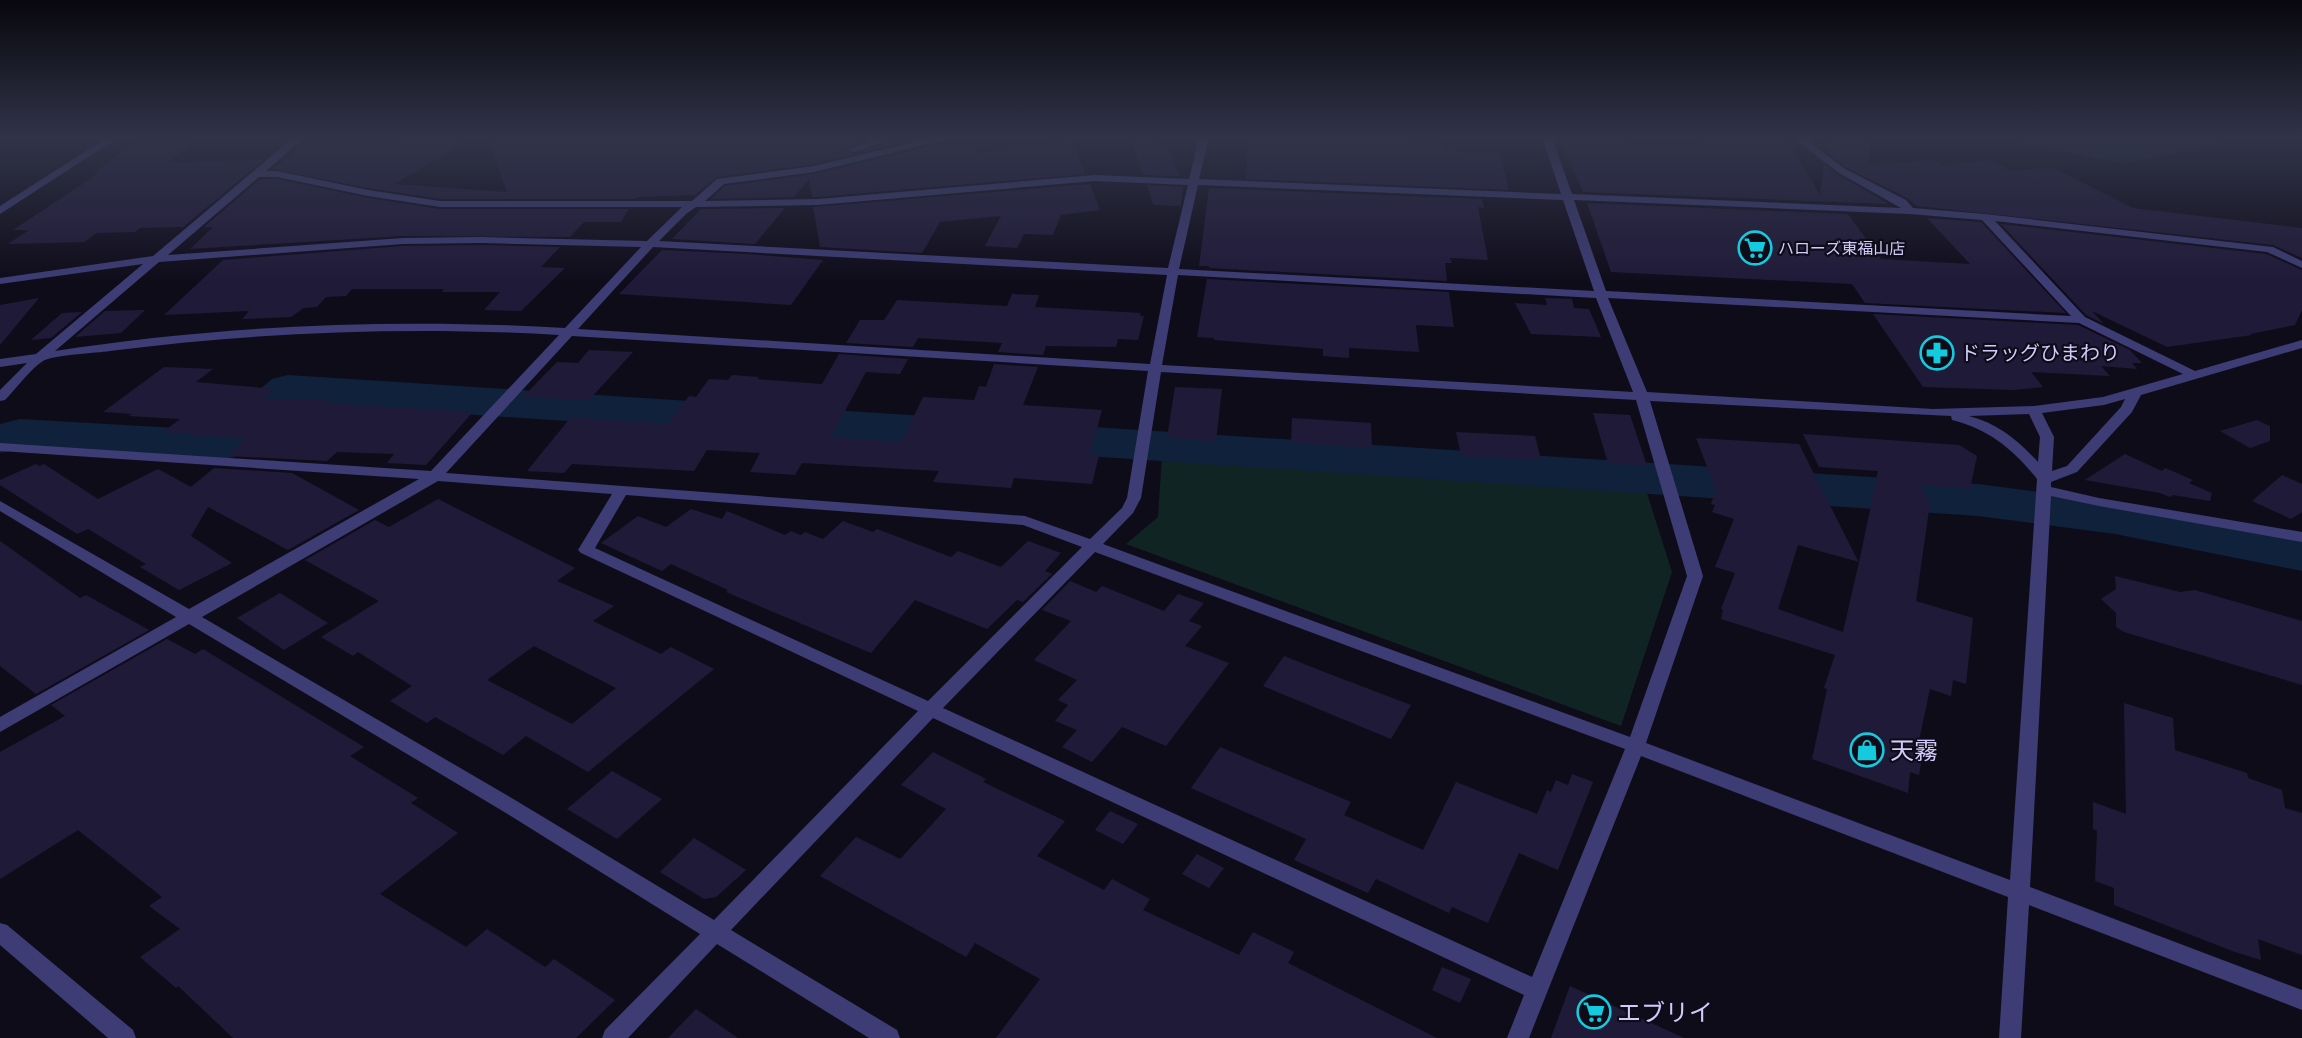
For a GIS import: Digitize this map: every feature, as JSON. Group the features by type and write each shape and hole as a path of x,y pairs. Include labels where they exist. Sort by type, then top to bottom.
{"street":[{"path":"0,211 39,185"},
{"path":"0,397 41,356 242,185"},
{"path":"332,185 440,204 818,202 1009,185"},
{"path":"0,725 435,476 650,244 682,212 716,185"},
{"path":"614,1038 1128,510 1134,498 1173,272 1194,185"},
{"path":"1275,185 1910,211 1985,217 2269,249 2302,266"},
{"path":"1518,1038 1636,746 1695,576 1642,397 1600,295 1564,185"},
{"path":"1870,185 1902,202 1910,211"},
{"path":"1985,217 2081,320 2196,376"},
{"path":"0,281 153,259 402,241 481,240 650,244 2081,320"},
{"path":"0,363 159,342 375,327 474,326 1933,413 2034,410 2104,401 2302,344"},
{"path":"2044,497 2072,469 2099,436 2127,409 2135,393"},
{"path":"2010,1038 2047,436 2034,410"},
{"path":"1933,413 1968,420 1992,428 2012,442 2028,457 2044,497"},
{"path":"0,447 435,476 1025,521 1636,746 2302,1000"},
{"path":"621,491 586,550 1536,990"},
{"path":"2044,497 2302,537"},
{"path":"0,505 498,799 890,1038"},
{"path":"0,932 125,1038"}],"green space":[{"path":"1162,455 1645,487 1672,572 1621,726 1126,544 1158,517"}],"building":[{"path":"80,185 233,185 183,227 140,228 135,232 97,233 84,242 8,244 29,230 13,230"},
{"path":"252,185 308,185 368,198 440,209 629,209 621,222 584,222 570,237 403,236 190,249 213,227 204,227"},
{"path":"355,185 414,185 507,192 504,185 707,185 695,195 638,197 636,199 440,199"},
{"path":"804,185 794,197 711,199 725,186"},
{"path":"810,185 952,185 818,197 812,197"},
{"path":"1091,185 1100,210 1061,215 1053,235 1024,234 1017,248 985,246 1001,216 940,222 922,253 820,247 813,207"},
{"path":"1147,185 1183,187 1181,206 1153,205"},
{"path":"1400,185 1508,185 1509,190"},
{"path":"1580,185 1814,185 1820,195 1821,185 1856,185 1889,204 1583,192"},
{"path":"1882,185 2088,185 2133,208 2302,228 2302,258 2273,245 1917,206"},
{"path":"1209,188 1482,199 1484,208 1478,207 1488,260 1450,258 1452,263 1445,263 1447,281 1199,266"},
{"path":"1587,203 1848,214 1881,259 1970,264 1927,218 1981,222 2066,313 1865,303 1852,284 1611,272"},
{"path":"785,208 755,244 672,239 701,209"},
{"path":"2001,224 2266,254 2302,270 2302,310 2295,325 2250,334 2252,335 2167,347 2092,311 2104,324 2086,315"},
{"path":"403,246 560,247 541,267 565,268 521,311 484,310 500,292 442,292 444,289 352,289 346,296 326,297 317,307 304,308 291,317 242,319 249,311 164,315 223,260"},
{"path":"662,250 823,260 791,305 619,294"},
{"path":"1207,279 1449,292 1454,327 1416,325 1419,352 1349,348 1349,358 1323,356 1323,349 1197,337"},
{"path":"1012,294 1039,295 1035,307 1141,313 1140,316 1144,316 1138,340 1118,339 1116,347 1046,346 1043,355 998,352 1002,343 918,338 913,347 846,343 860,320 884,320 897,300 1007,306"},
{"path":"39,298 0,345 0,305"},
{"path":"1545,298 1572,299 1574,308 1589,309 1601,337 1531,334 1515,303 1547,305"},
{"path":"145,310 121,333 75,337 105,311"},
{"path":"82,312 51,338 31,340 62,313"},
{"path":"1873,314 2078,325 2130,350 2142,363 2132,363 2137,369 2101,366 2110,376 2031,372 2043,387 2013,390 1923,387"},
{"path":"589,350 633,352 589,400 523,397 557,362 578,363"},
{"path":"839,354 908,359 900,374 866,372 831,437 886,441 902,441 923,397 974,400 979,386 986,387 994,364 1038,367 1023,405 1102,410 1090,454 1099,455 1092,484 1014,478 1011,488 933,482 939,471 802,463 795,475 750,472 760,453 707,450 694,471 572,464 564,473 527,471 571,417 668,424 689,396 696,397 709,379 728,380 732,375 822,384"},
{"path":"164,367 213,369 196,382 275,389 263,399 330,400 327,403 473,412 426,465 387,463 394,454 337,452 327,461 228,456 246,439 163,432 180,419 103,412"},
{"path":"1175,387 1222,389 1216,441 1167,438"},
{"path":"1593,413 1630,415 1647,466 1608,463"},
{"path":"1292,418 1371,423 1372,448 1291,443"},
{"path":"2257,420 2270,426 2270,441 2250,448 2220,431"},
{"path":"1456,432 1535,436 1541,460 1461,456"},
{"path":"1803,434 1959,445 1977,456 1970,489 1919,485 1930,503 1916,601 1973,618 1966,684 1953,680 1951,696 1930,689 1917,750 1923,752 1919,775 1910,772 1908,793 1812,759 1827,689 1824,688 1835,655 1721,619 1723,610 1721,609 1735,573 1715,567 1734,519 1712,512 1715,505 1711,504 1716,490 1696,438 1799,444 1858,562 1798,545 1778,609 1843,632 1878,471 1819,467"},
{"path":"2125,454 2162,471 2165,468 2193,480 2189,483 2212,493 2210,501 2173,495 2170,497 2160,493 2085,480"},
{"path":"36,464 39,466 44,464 98,499 158,469 191,487 214,468 292,473 359,510 288,550 208,507 191,536 232,563 179,590 140,567 146,564 88,529 77,534 0,485 0,480"},
{"path":"2282,475 2302,484 2302,512 2291,519 2252,501"},
{"path":"438,499 575,568 557,581 614,606 593,621 661,654 671,647 714,669 588,772 526,736 503,755 435,717 427,723 390,701 412,686 358,652 353,656 321,637 379,601 305,560 375,520 389,527","holes":["534,646 616,688 572,724 487,680"]},
{"path":"691,509 722,519 727,511 785,535 791,531 801,535 805,532 823,539 843,521 873,532 877,529 951,557 958,551 1001,567 1028,541 1061,553 1045,571 1052,574 1023,602 1017,600 987,629 915,600 871,653 726,592 728,590 671,564 662,571 601,543 638,516 666,527"},
{"path":"0,541 80,598 86,595 149,630 36,694 0,666"},
{"path":"2115,576 2180,592 2195,590 2302,621 2302,685 2124,632 2116,627 2116,613 2101,599 2116,589"},
{"path":"1070,581 1096,592 1102,586 1164,611 1178,594 1204,603 1189,621 1202,626 1185,646 1229,663 1166,746 1122,727 1092,762 1062,747 1077,730 1055,721 1068,705 1058,700 1077,680 1034,660 1071,621 1042,610"},
{"path":"280,593 328,623 284,650 237,618"},
{"path":"167,639 195,654 203,649 364,747 350,756 418,798 411,803 458,833 380,894 466,947 487,929 545,967 554,959 615,1000 576,1038 233,1038 178,986 176,988 140,957 180,929 149,906 162,897 78,830 0,879 0,752 65,716 51,705"},
{"path":"1284,656 1411,705 1391,739 1263,686"},
{"path":"2124,703 2173,718 2175,750 2247,773 2248,778 2282,790 2285,808 2302,813 2302,955 2258,939 2261,960 2235,952 2114,905 2114,888 2095,881 2097,831 2093,829 2093,802 2126,814"},
{"path":"1220,747 1351,802 1344,815 1423,850 1456,782 1537,814 1547,790 1551,792 1556,780 1568,785 1572,774 1593,782 1558,870 1519,853 1488,923 1452,907 1449,913 1376,879 1368,893 1294,860 1306,839 1191,788"},
{"path":"933,752 986,779 983,782 1065,821 1037,856 1104,890 1112,879 1150,899 1143,910 1239,955 1253,932 1294,952 1288,963 1437,1038 996,1038 1040,979 975,943 966,957 820,876 856,837 900,859 946,809 901,785"},
{"path":"612,771 662,799 617,839 567,809"},
{"path":"1110,811 1138,824 1123,844 1095,830"},
{"path":"694,838 746,870 716,897 704,899 660,872"},
{"path":"1197,854 1224,868 1209,888 1182,874"},
{"path":"1442,967 1471,979 1460,1003 1432,990"},
{"name":"エブリイ","path":"1570,986 1684,1038 1551,1038"},
{"path":"696,1009 738,1038 668,1038"}],"waterway":[{"path":"2,439 20,433 223,445 288,389 1978,500 2115,518 2302,554"}],"place":[{"name":"ハローズ東福山店","path":"1755,248"},
{"name":"ドラッグひまわり","path":"1937,353"},
{"name":"天霧","path":"1867,750"},
{"name":"エブリイ","path":"1594,1012"}]}
